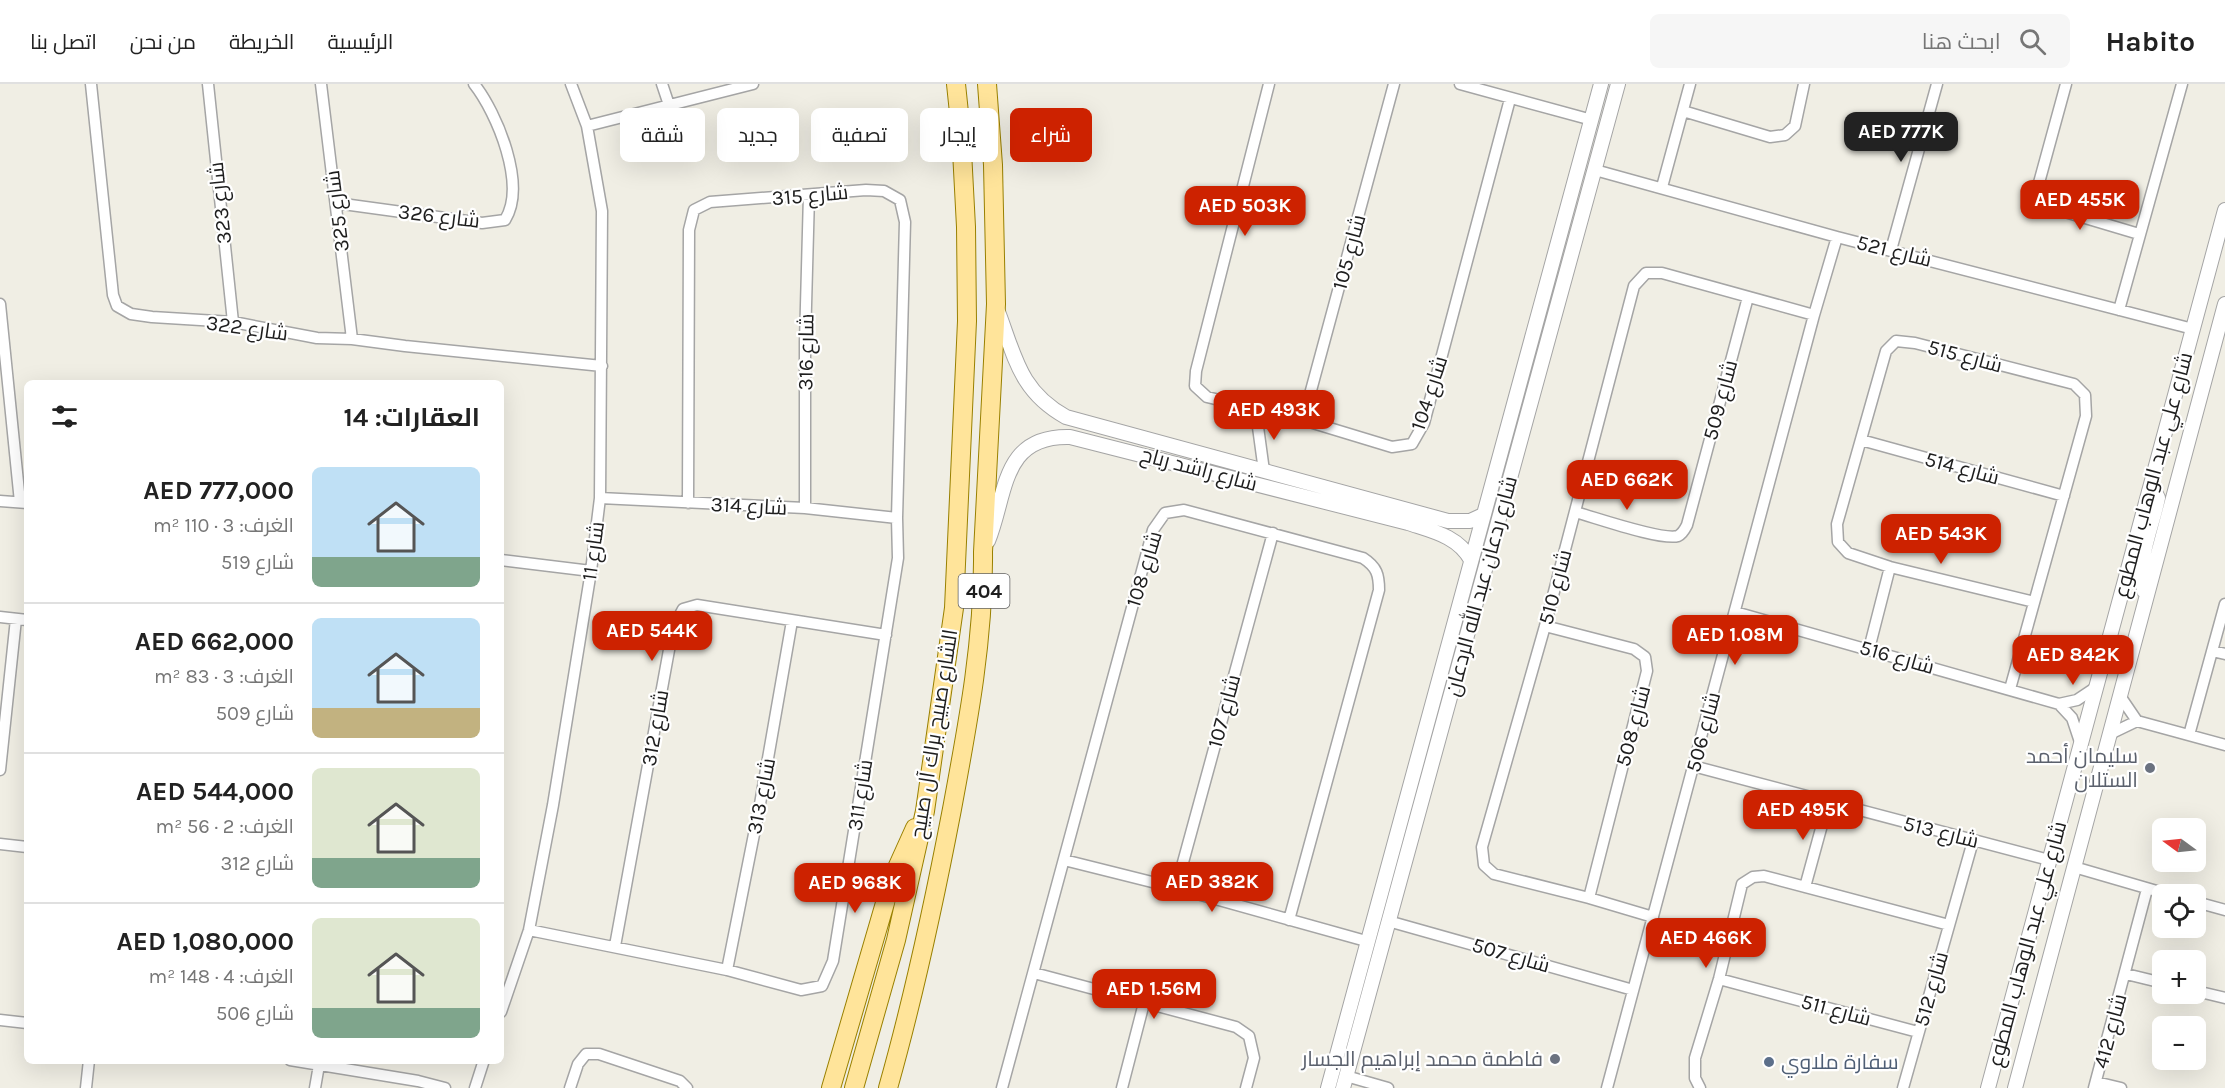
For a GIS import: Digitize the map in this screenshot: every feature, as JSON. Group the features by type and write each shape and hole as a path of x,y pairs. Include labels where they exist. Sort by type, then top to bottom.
{"main road":[{"name":"الشارع صبيح براك آل صبيح","path":"854,1088 896,940 925,811 954,608 967,321 962,132 956,84"},
{"name":"الشارع صبيح براك آل صبيح","path":"888,1088 928,933 971,706 984,593 983,552 996,304 993,165 987,84"},
{"path":"831,1088 892,879 909,839 925,811"},
{"path":"866,1088 876,1051 876,1009"}],"street":[{"name":"شارع 322","path":"91,84 112,295 117,306 131,314 153,318 233,322 317,338 352,339 602,366"},
{"name":"شارع 323","path":"207,84 233,322"},
{"name":"شارع 325","path":"321,84 352,339"},
{"name":"شارع 326","path":"336,202 482,223 505,220 510,212 512,174 502,133 474,84"},
{"name":"شارع 11","path":"504,1003 529,930 553,805 591,571 600,498 602,211 587,126 571,84"},
{"path":"662,84 669,105"},
{"path":"587,126 753,84"},
{"name":"شارع 104","path":"1269,84 1196,371 1196,386 1207,397 1303,420 1392,447 1412,444 1424,423 1510,99"},
{"name":"شارع 105","path":"1303,420 1394,84"},
{"path":"1460,84 1592,120"},
{"name":"شارع ردعان عبد الله الردعان","path":"1328,1088 1366,941 1601,84"},
{"name":"شارع ردعان عبد الله الردعان","path":"1345,1082 1618,84"},
{"path":"1662,188 1690,84"},
{"path":"1683,111 1770,137 1785,135 1795,126 1804,84"},
{"path":"1891,250 1937,84"},
{"path":"2066,84 2037,190 2039,199 2045,206 2139,234"},
{"path":"2119,310 2182,84"},
{"name":"شارع 521","path":"1595,170 1837,237 2193,329"},
{"name":"شارع 315","path":"688,502 689,230 694,210 710,202 866,190 884,191 900,200 905,222 897,518"},
{"name":"شارع 316","path":"805,508 805,342 809,195"},
{"name":"شارع علي عبد الوهاب المطوع","path":"1988,1088 2225,210"},
{"name":"شارع 506","path":"1607,1088 1814,315 1837,237"},
{"name":"شارع 510","path":"1653,917 1589,897 1494,874 1484,865 1482,847 1545,626 1634,286 1646,273 1662,273 1814,315"},
{"name":"شارع 509","path":"1575,512 1660,535 1677,536 1683,532 1687,525 1748,297"},
{"path":"0,304 23,503 0,501"},
{"name":"شارع راشد رباح","path":"996,304 1022,376 1030,389 1052,410 1075,421 1448,521 1462,522 1483,515"},
{"name":"شارع علي عبد الوهاب المطوع","path":"2015,1088 2146,596 2221,337 2225,304"},
{"name":"شارع 515","path":"2010,689 2086,416 2085,395 2074,384 1915,343 1896,341 1886,351 1837,524 1838,542 1848,553 1890,567 2034,602"},
{"path":"1260,409 1257,427 1263,471"},
{"name":"شارع راشد رباح","path":"983,552 1009,470 1030,447 1039,441 1060,436 1106,445 1408,523 1444,535 1460,545 1471,560"},
{"name":"شارع 514","path":"1861,440 2064,496"},
{"path":"2146,596 2142,578 2143,560 2158,498 2155,492 2149,491"},
{"name":"شارع 314","path":"600,498 805,508 897,518"},
{"name":"شارع 108","path":"1002,1088 1153,530 1165,513 1184,510 1363,558 1375,568 1379,577 1379,590 1289,920"},
{"name":"شارع 311","path":"529,930 727,970 801,990 822,986 833,961 886,635 898,558 897,518"},
{"path":"1444,535 1448,521"},
{"name":"شارع 107","path":"1176,888 1273,533"},
{"path":"504,560 591,571"},
{"path":"1869,649 1890,567"},
{"path":"2189,735 2225,604"},
{"name":"شارع 312","path":"615,946 673,628 682,609 698,605 886,635"},
{"name":"شارع 516","path":"1735,612 2059,704"},
{"path":"0,617 22,620 0,770"},
{"name":"شارع 313","path":"727,970 760,804 792,621"},
{"name":"شارع 508","path":"1545,626 1634,649 1645,657 1647,671 1589,897"},
{"path":"2212,651 2225,654"},
{"path":"2059,704 2077,700 2096,688"},
{"path":"2120,696 2137,721 2225,745"},
{"path":"1434,698 1449,701"},
{"path":"2059,704 2072,718 2080,744"},
{"path":"2110,734 2137,721"},
{"name":"شارع 513","path":"1693,766 2049,860"},
{"path":"1408,789 1423,793"},
{"path":"1805,886 1828,803"},
{"name":"شارع 512","path":"1903,1088 1973,841"},
{"path":"0,844 24,847"},
{"path":"1064,860 1176,888 1366,941"},
{"path":"2074,867 2152,890"},
{"name":"شارع 512","path":"1700,1088 1695,1078 1695,1058 1719,979 1743,884 1753,877 1764,876 1805,886 1949,925"},
{"name":"شارع 412","path":"2095,1085 2147,889"},
{"path":"2206,905 2225,910"},
{"name":"شارع 507","path":"1388,921 1633,990"},
{"path":"1034,973 1236,1027 1249,1036 1254,1058 1246,1088"},
{"name":"شارع 412","path":"2126,974 2152,980"},
{"name":"شارع 511","path":"1719,979 1918,1032"},
{"path":"2206,993 2225,998"},
{"path":"1122,1088 1143,1003"},
{"path":"0,1020 24,1023"},
{"path":"570,1088 579,1064 586,1054 599,1053 680,1081 687,1088"},
{"path":"86,1088 89,1064"},
{"path":"313,1064 445,1088"},
{"path":"475,1088 483,1064"},
{"path":"315,1088 319,1065"},
{"path":"1345,1082 1388,1088"},
{"path":"2095,1085 2121,1088"}],"place":[{"name":"سليمان أحمد الستلان","path":"2150,768"},
{"name":"فاطمة محمد إبراهيم الجسار","path":"1555,1059"},
{"name":"سفارة ملاوي","path":"1769,1062"}]}
